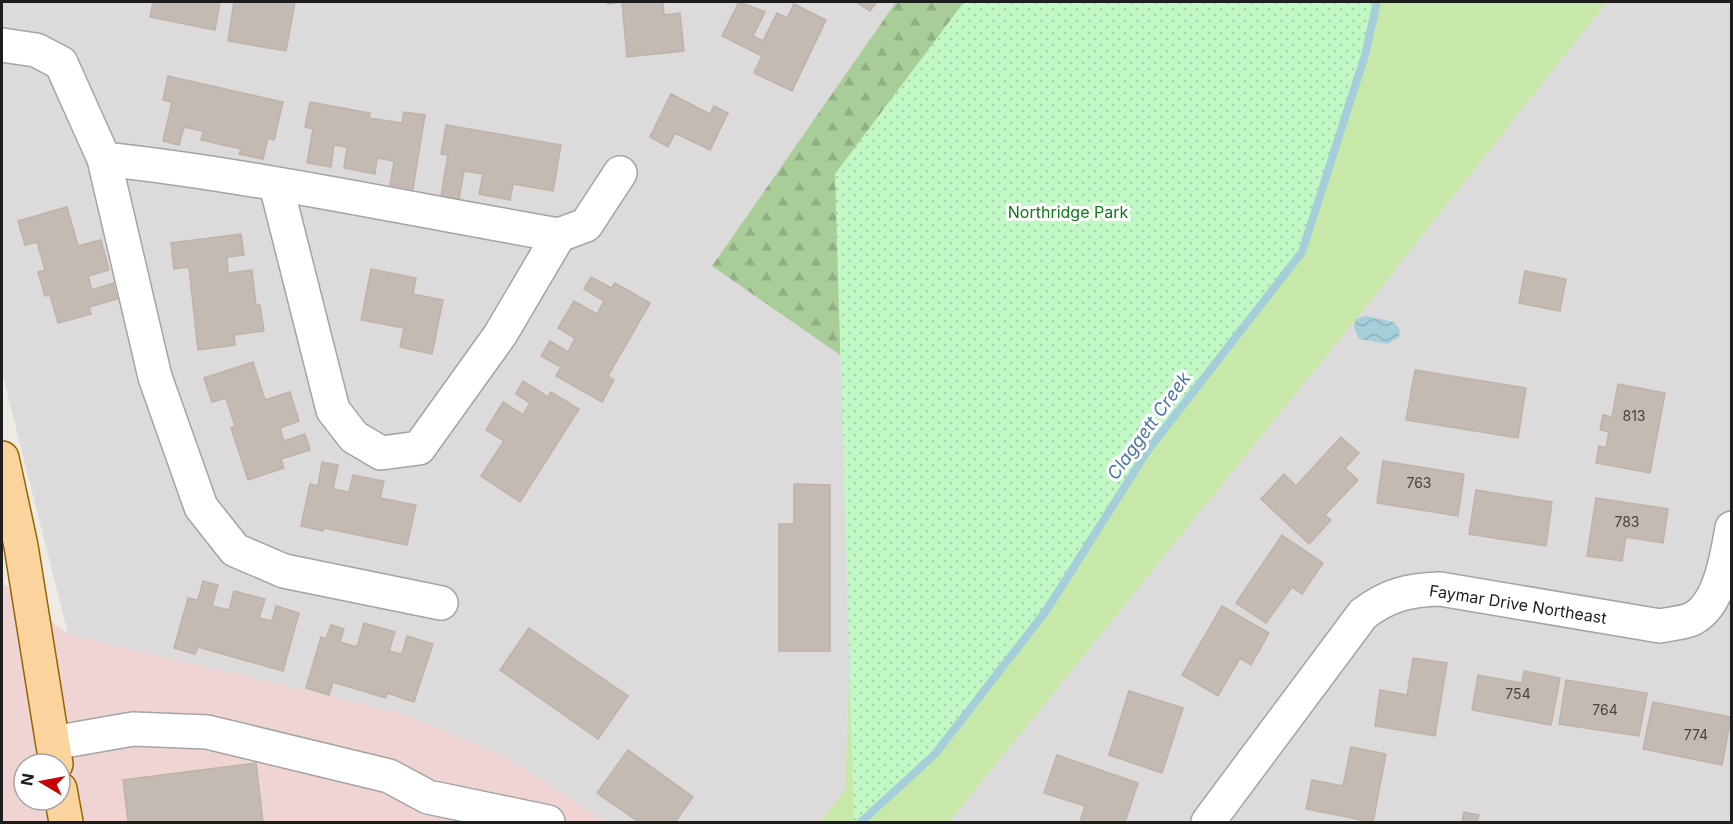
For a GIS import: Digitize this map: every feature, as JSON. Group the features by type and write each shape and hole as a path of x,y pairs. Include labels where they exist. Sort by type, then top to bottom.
{"main road":[{"path":"2,458 21,546 54,752"}],"street":[{"path":"2,45 36,50 61,63 104,159 155,377 201,507 235,550 285,571 441,603"},
{"path":"104,159 159,165 560,235 586,225 620,173"},
{"path":"276,185 333,410 354,437 381,453 419,448 500,335 560,235"},
{"name":"Faymar Drive Northeast","path":"1208,822 1363,614 1382,600 1407,590 1440,589 1660,626 1693,619 1714,595 1726,564 1731,528"},
{"path":"57,752 133,729 207,732 389,776 428,797 548,822"}],"shaded area":[{"path":"2,2 896,2 712,266 860,369 845,789 820,822 606,822 504,756 402,714 68,634 2,372"},
{"path":"1607,2 1731,2 1731,822 949,822 1356,319"},
{"path":"2,583 68,634 402,714 504,756 606,822 2,822"}],"green space":[{"path":"896,2 1079,2 860,369 712,266"},
{"name":"Northridge Park","path":"964,2 1377,2 1365,55 1302,252 1148,450 1046,611 935,754 861,822 854,822 835,174"},
{"name":"Northridge Park","path":"1198,2 1607,2 1356,319 949,822 820,822 845,789 860,369"}],"water":[{"path":"1365,316 1394,322 1400,330 1399,337 1388,344 1359,339 1354,327 1356,319"}],"building":[{"path":"153,2 220,2 215,30 150,17"},
{"path":"234,2 295,2 286,51 228,41"},
{"path":"622,2 663,2 664,15 680,13 684,51 627,57"},
{"path":"739,2 765,12 753,36 763,41 777,13 787,18 794,4 826,20 792,91 754,73 762,56 722,36"},
{"path":"856,2 877,2 870,11"},
{"path":"168,76 283,102 274,140 268,138 263,159 239,154 241,149 201,140 203,131 184,127 179,145 163,141 172,102 163,100"},
{"path":"671,94 710,114 714,106 728,113 710,150 675,133 668,147 650,137"},
{"path":"310,102 370,113 369,118 402,123 404,112 425,115 413,189 390,185 394,161 377,158 375,174 344,168 347,147 334,145 331,167 307,163 313,129 305,127"},
{"path":"446,125 561,145 553,191 513,184 510,200 479,194 483,174 464,171 459,199 441,196 448,155 441,154"},
{"path":"67,207 78,246 101,240 109,270 88,276 92,290 113,283 117,299 89,307 91,314 58,323 50,295 45,296 38,272 45,270 37,242 25,245 18,221"},
{"path":"241,234 244,255 227,257 228,273 252,270 256,305 260,305 264,331 234,335 235,345 198,350 189,267 174,269 171,243"},
{"path":"371,269 416,278 413,294 443,300 432,354 400,347 404,328 361,320"},
{"path":"1525,271 1566,279 1560,311 1519,303"},
{"path":"591,277 611,288 615,283 650,303 608,376 614,380 602,402 556,376 561,367 541,356 550,341 568,352 575,338 558,328 574,301 597,314 604,301 584,289"},
{"path":"253,362 265,400 290,392 299,421 280,428 284,441 305,434 310,450 281,459 284,468 248,480 231,428 235,426 226,398 212,402 204,378"},
{"path":"1415,370 1526,388 1518,438 1406,420"},
{"path":"523,381 548,397 551,392 579,409 520,502 481,476 504,441 486,430 503,402 523,415 530,403 516,394"},
{"path":"1618,384 1665,393 1650,473 1596,463 1599,446 1606,448 1609,432 1600,430 1603,415 1612,417"},
{"path":"1341,437 1359,453 1345,468 1358,480 1325,515 1331,520 1309,544 1261,499 1284,474 1296,486"},
{"path":"1383,461 1464,474 1458,516 1377,503"},
{"path":"322,462 338,465 333,489 349,492 353,475 384,481 380,498 416,505 407,545 324,528 323,531 301,526 310,484 318,486"},
{"path":"794,484 830,485 830,651 779,651 779,524 794,524"},
{"path":"1476,490 1552,502 1546,546 1469,534"},
{"path":"1596,498 1668,509 1663,543 1626,537 1622,561 1587,556"},
{"path":"1282,535 1323,563 1302,594 1292,587 1266,623 1236,603"},
{"path":"203,581 218,585 212,606 229,610 234,591 265,599 259,618 272,621 276,606 299,613 283,671 198,647 195,654 174,648 188,598 198,600"},
{"path":"1222,606 1269,633 1251,665 1240,658 1218,696 1182,675"},
{"path":"364,623 395,632 389,651 402,654 407,636 433,644 414,702 387,693 386,698 333,682 329,695 306,688 321,637 326,639 331,625 344,629 340,642 357,647"},
{"path":"529,628 628,696 598,739 500,670"},
{"path":"1413,658 1447,663 1435,736 1375,726 1380,690 1407,695"},
{"path":"1524,671 1560,678 1551,725 1472,710 1478,675 1522,683"},
{"path":"1566,680 1647,693 1639,736 1559,724"},
{"path":"1129,691 1183,708 1162,773 1109,755"},
{"path":"1653,702 1731,717 1722,765 1643,749"},
{"path":"1351,747 1386,754 1373,822 1306,809 1312,780 1343,786"},
{"path":"628,750 693,797 675,822 639,822 597,793"},
{"path":"1057,755 1138,783 1125,822 1080,822 1085,806 1044,793"},
{"path":"256,763 263,822 128,822 123,780"},
{"path":"1464,812 1479,815 1477,822 1462,822"}],"waterway":[{"name":"Claggett Creek","path":"861,822 935,754 1046,611 1148,450 1302,252 1365,55 1377,2"}]}
